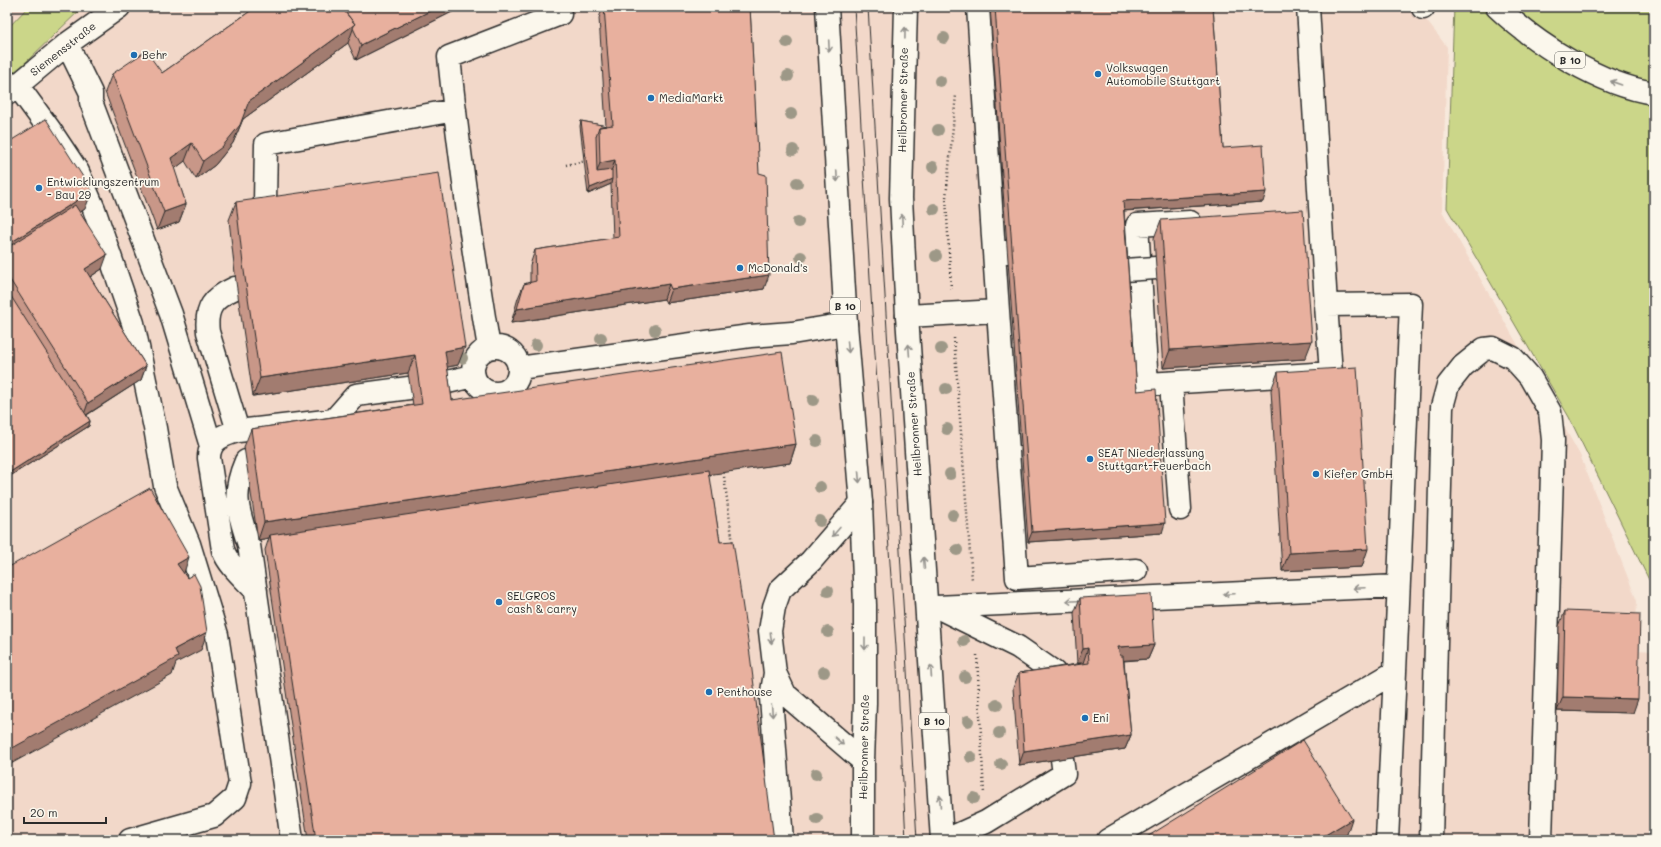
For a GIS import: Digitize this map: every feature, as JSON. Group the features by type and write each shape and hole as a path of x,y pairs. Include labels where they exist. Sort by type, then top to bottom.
{"main road":[{"name":"Siemensstraße","path":"12,90 67,44 119,7"},
{"name":"Heilbronner Straße","path":"827,7 846,324 861,503 865,605 865,703 863,761 864,840"},
{"name":"Heilbronner Straße","path":"906,7 901,198 906,316 931,604 942,840"},
{"path":"978,7 1001,252 998,311 1017,578 1136,570"},
{"path":"1213,220 1137,225 1147,384 1331,373 1326,305 1314,260 1321,212 1308,7"},
{"name":"B 10","path":"1497,7 1539,40 1580,67 1602,78 1629,88 1654,93"},
{"path":"489,348 472,247 450,57 560,14"},
{"path":"67,44 90,93 91,102 171,314 211,446"},
{"path":"12,90 50,130 78,172 94,209 132,323 155,428 165,486 189,544 217,635 240,783 235,798 214,816 130,840"},
{"path":"266,202 266,144 455,110"},
{"path":"1298,214 1321,212"},
{"path":"238,431 208,332 206,319 211,306 222,293 234,288 256,285"},
{"path":"1326,305 1410,304 1387,840"},
{"path":"906,316 998,311"},
{"path":"519,368 750,336 792,333 846,324"},
{"path":"256,591 232,566 224,553 210,463 209,451 211,446 225,434 238,431 334,420 356,395 439,384 480,392 498,394 507,402 516,382 519,368 514,355 503,348 489,348 484,350 475,358 473,364 480,392"},
{"path":"1431,840 1442,406 1448,386 1463,366 1484,349 1493,348 1513,358 1530,377 1550,412 1553,440 1541,840"},
{"path":"415,370 421,408"},
{"path":"1171,383 1180,509"},
{"path":"246,461 237,487 238,509 249,545 292,840"},
{"path":"237,487 243,495 260,508 249,545"},
{"path":"782,840 771,698 775,673 770,631 774,607 780,590 811,561 861,503"},
{"path":"974,616 1398,586"},
{"path":"931,604 974,616 1054,672 1054,681"},
{"path":"1108,840 1395,672"},
{"path":"775,673 785,694 863,761"},
{"path":"946,840 986,822 1064,774 1062,759"}],"path":[{"path":"956,94 946,198 952,313 974,616 986,822"},
{"path":"566,165 587,161"},
{"path":"723,464 733,550"}],"shaded area":[{"path":"7,7 28,7 7,29"},
{"path":"83,7 1416,7 1447,47 1442,211 1580,455 1637,601 1635,650 1654,651 1654,840 7,840 7,78 26,62"}],"green space":[{"path":"28,7 83,7 26,62 7,78 7,29"},
{"path":"1454,7 1654,7 1654,590 1569,417 1447,208"}],"building":[{"path":"256,7 341,7 355,24 249,101 240,125 222,147 203,161 192,143 171,158 186,204 164,212 112,74 146,51 162,73"},
{"path":"341,7 438,7 361,45 353,28 355,24"},
{"path":"604,7 750,7 759,173 766,175 769,275 671,289 669,284 517,309 524,284 536,281 535,250 619,237 615,160 600,163 599,127 613,125"},
{"path":"995,7 1213,7 1223,148 1263,145 1266,192 1123,201 1137,391 1156,389 1165,523 1032,532"},
{"name":"Entwicklungszentrum - Bau 29","path":"46,119 92,191 7,245 7,143"},
{"path":"581,121 607,126 599,127 596,136 597,172 612,170 612,179 590,188"},
{"path":"439,173 465,347 445,351 452,400 782,352 796,444 264,522 251,429 422,404 415,355 260,378 243,264 236,202"},
{"path":"75,205 107,255 85,269 146,366 88,403 7,275 7,248"},
{"path":"1303,210 1312,341 1170,350 1161,220"},
{"path":"7,290 90,421 7,474"},
{"name":"Kiefer GmbH","path":"1357,367 1368,549 1289,553 1278,372"},
{"path":"709,470 720,542 733,541 750,655 774,840 316,840 270,535"},
{"path":"150,488 189,557 177,564 187,578 194,574 200,586 207,632 175,649 178,657 7,751 7,568"},
{"path":"1151,594 1154,645 1118,647 1120,656 1123,656 1131,735 1024,751 1019,673 1089,663 1088,648 1083,649 1080,598"},
{"path":"1565,611 1640,614 1638,699 1563,697"},
{"path":"1303,740 1352,819 1317,840 1142,840"}],"tram line":[{"path":"854,7 872,312 896,647 906,840"},
{"path":"868,7 917,840"}],"place":[{"name":"Behr","path":"134,55"},
{"name":"Volkswagen Automobile Stuttgart","path":"1098,74"},
{"name":"MediaMarkt","path":"651,98"},
{"name":"Entwicklungszentrum - Bau 29","path":"39,188"},
{"name":"McDonald's","path":"740,268"},
{"name":"SEAT Niederlassung Stuttgart-Feuerbach","path":"1090,459"},
{"name":"Kiefer GmbH","path":"1316,474"},
{"name":"SELGROS cash & carry","path":"499,602"},
{"name":"Penthouse","path":"709,692"},
{"name":"Eni","path":"1085,718"}]}
